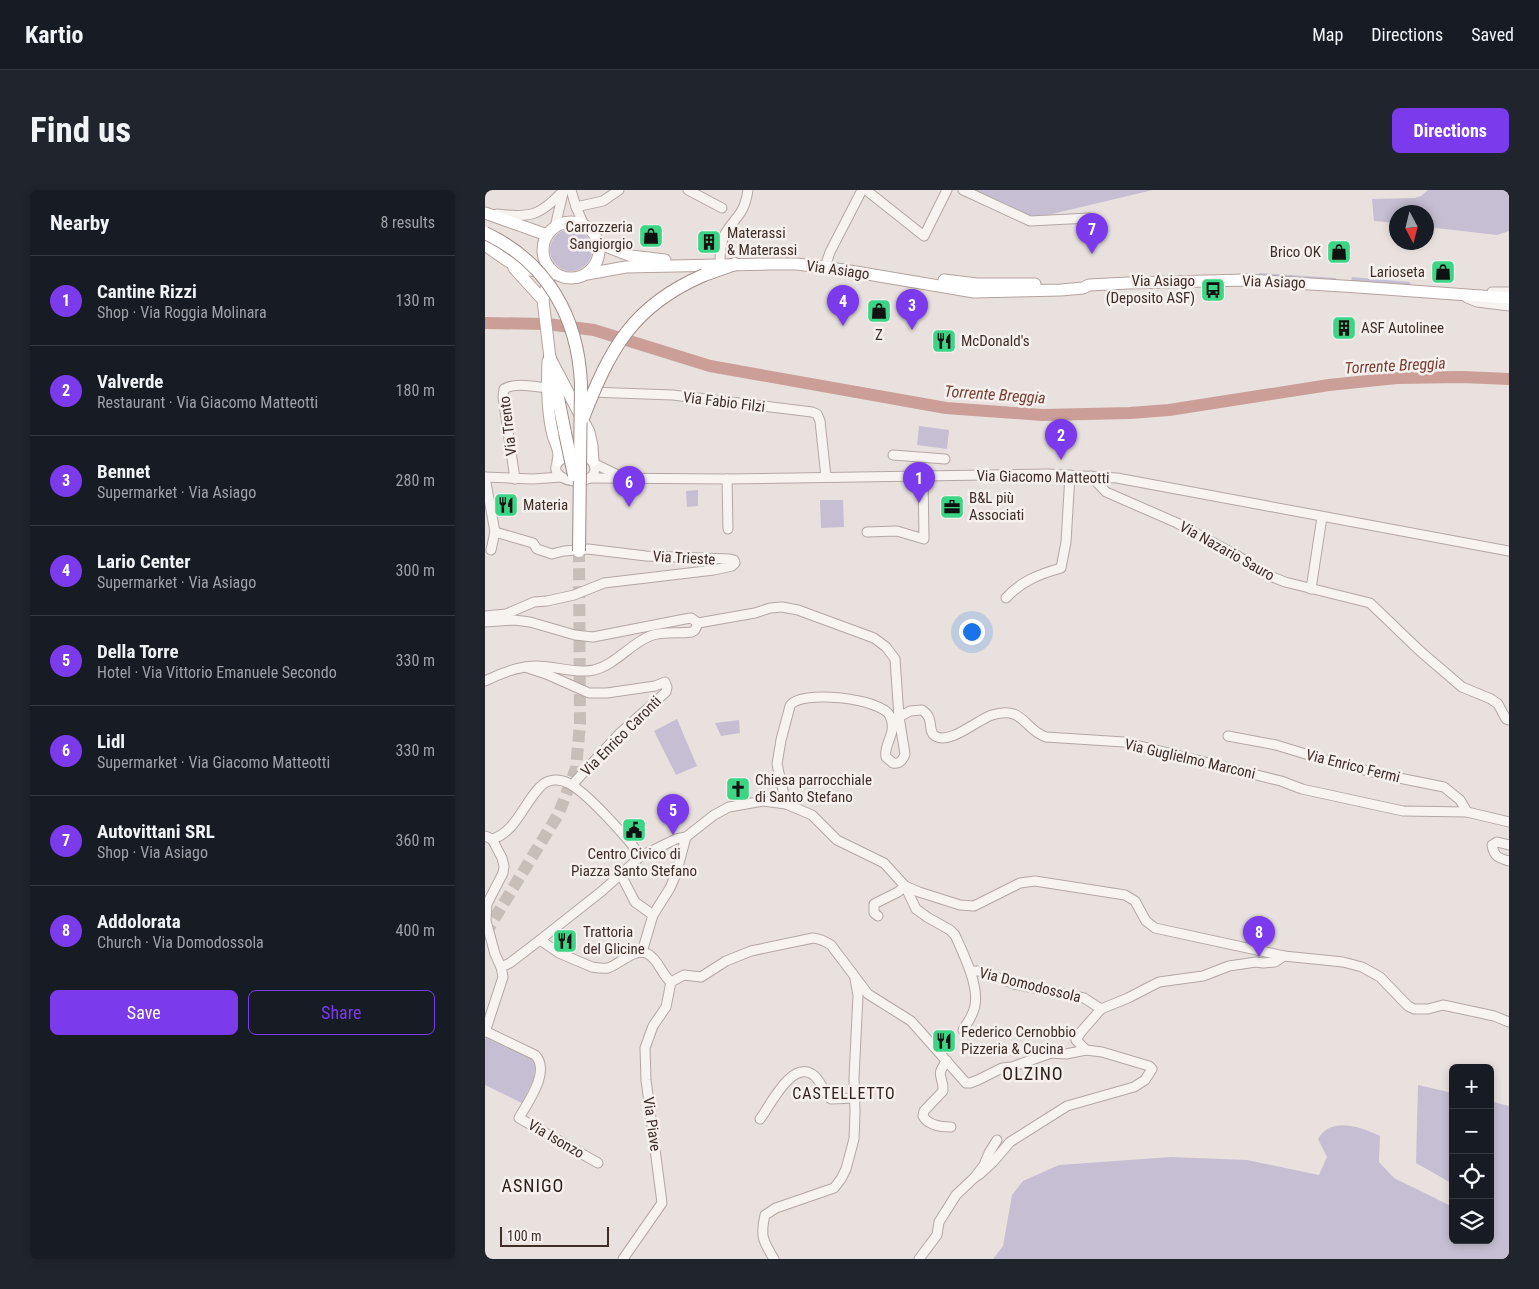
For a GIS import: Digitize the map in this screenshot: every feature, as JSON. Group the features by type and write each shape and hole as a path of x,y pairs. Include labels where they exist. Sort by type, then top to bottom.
{"highway":[{"path":"485,233 512,248 546,280 563,306 574,335 579,356 581,384 579,552"},
{"path":"580,425 611,354 627,331 658,300 680,285 735,264"},
{"path":"548,349 579,497"}],"main road":[{"path":"485,213 551,231"},
{"path":"569,222 584,225 595,236 598,243 599,254 597,262 587,274 578,278 565,278 555,274 549,268 543,255 543,247 551,231 569,222"},
{"name":"Via Asiago","path":"598,243 621,253 643,258 735,264 823,264"},
{"path":"485,245 529,271 549,268"},
{"name":"Via Asiago","path":"587,274 625,267 797,258 823,264 977,284 1083,283 1089,285 1246,280 1459,295"},
{"path":"506,259 543,300"},
{"path":"549,268 549,277 543,300 548,349 551,428 560,455 558,469"},
{"path":"543,300 549,288 565,278"},
{"path":"1459,295 1509,298"},
{"path":"548,349 567,393 589,432 594,462"}],"street":[{"path":"566,190 584,225"},
{"path":"485,213 509,216 530,215 543,210 566,190"},
{"path":"551,231 566,190"},
{"path":"575,207 603,201 619,190"},
{"path":"688,190 721,208"},
{"path":"720,262 723,236 743,210 748,190"},
{"path":"823,264 862,190"},
{"path":"866,190 924,236 947,190"},
{"path":"963,190 1030,221 1089,218 1097,222"},
{"name":"Via Asiago","path":"1459,295 1477,292 1509,292"},
{"name":"Via Asiago","path":"1459,295 1477,302 1509,306"},
{"name":"Via Trento","path":"515,479 503,397 504,389 508,386 548,388"},
{"name":"Via Fabio Filzi","path":"567,393 673,396 812,412 819,418 826,477"},
{"path":"893,455 945,459"},
{"path":"491,550 495,532 485,477 541,478 558,469 566,457 576,456 585,457 594,462 595,473 590,478 582,481 567,480 558,469"},
{"path":"867,532 897,532 923,539 925,476 929,458"},
{"name":"Via Giacomo Matteotti","path":"594,462 612,473 629,478"},
{"path":"1006,598 1012,591 1035,576 1061,568 1067,532 1071,475"},
{"name":"Via Giacomo Matteotti","path":"590,478 727,479 1071,475 1117,478 1509,551"},
{"name":"Via Nazario Sauro","path":"1091,476 1106,492 1177,524 1236,555 1270,576 1285,582 1370,603 1420,651 1462,687 1491,699 1498,704 1506,719 1509,720"},
{"path":"727,479 727,529"},
{"path":"1311,589 1322,517"},
{"name":"Via Trieste","path":"485,616 506,614 534,602 574,595 604,583 714,570 735,564 734,560 730,559 646,556 588,549 552,554 537,549 533,543 495,532"},
{"path":"485,622 514,620 530,622 575,635 593,637 691,618 698,623 782,607 798,610 874,638 886,647 895,659 899,717 905,754 901,762 893,763 887,760 885,754 892,737 893,726 891,716 886,710 852,699 819,698 797,700 791,703 777,764 786,804"},
{"path":"485,681 510,670 525,667 537,666 578,671 602,668 638,642 652,635 692,632 698,623"},
{"name":"Via Enrico Caronti","path":"525,667 589,693 607,693 655,686 665,682 666,692 620,733 572,785"},
{"name":"Via Guglielmo Marconi","path":"899,717 910,711 922,710 930,718 932,733 936,736 947,737 955,735 992,715 1001,713 1013,714 1022,718 1038,734 1045,737 1124,742 1281,781 1302,789 1403,811 1467,812 1509,822"},
{"name":"Via Enrico Fermi","path":"1228,736 1276,745 1379,774 1436,784 1453,793 1467,812"},
{"path":"485,1032 503,977 486,921 487,904 503,873 504,866 502,858 488,838 501,835 511,826 544,783 559,780 572,785 599,809 641,856"},
{"path":"501,967 510,963 540,940 621,875 641,856 676,839 686,837 714,815 729,807 763,801 786,804 812,815 837,840 884,863 905,886 915,908 955,934 971,971 976,994 972,1016 963,1030"},
{"path":"642,952 653,915 671,888 686,837"},
{"path":"1509,845 1497,842 1492,845 1493,853 1497,857 1509,861"},
{"path":"621,875 635,902 653,915"},
{"path":"905,886 960,905 974,906 1020,883 1035,881 1125,895 1135,901 1146,921 1155,928 1284,956 1343,962 1362,967 1380,976 1408,1006 1414,1009 1443,1005 1494,1016 1509,1022"},
{"path":"878,916 874,913 873,904 898,892 905,886"},
{"path":"540,940 559,953 598,968 609,968 634,954 647,953 657,961 663,974 671,982 684,975 701,977 726,961 751,951 813,938 825,940 831,945 868,994 911,1021 966,1083 970,1083 1002,1068 1012,1067 1051,1053 1066,1054 1086,1050 1110,1054 1149,1066 1152,1069 1145,1080 1134,1087 1067,1106 1010,1142 993,1162 975,1177"},
{"path":"1086,1050 1076,1040 1101,1009 1159,982 1203,976 1229,966 1257,962 1275,962 1284,956"},
{"name":"Via Domodossola","path":"971,971 981,971 1013,984 1085,998 1101,1009"},
{"path":"774,1259 766,1246 761,1231 765,1215 776,1208 834,1188 841,1180 846,1169 854,1139 854,1078 858,995 855,979"},
{"name":"Via Piave","path":"623,1259 663,1203 646,1080 645,1048 653,1026 667,1007 671,982"},
{"name":"Via Isonzo","path":"485,1032 535,1055 540,1060 542,1069 539,1079 519,1118 598,1163"},
{"path":"947,1061 939,1074 939,1078 943,1083 943,1091 925,1111 923,1116 927,1121 943,1127 951,1127"},
{"path":"760,1119 787,1080 795,1074 808,1073 814,1075 831,1099 855,1098"},
{"path":"919,1259 937,1235 939,1222 956,1195 975,1177 984,1165 989,1152 997,1140"}],"shaded area":[{"path":"967,190 1153,190 1031,219"},
{"path":"1428,190 1509,190 1509,231 1497,235 1434,228 1434,205 1389,205 1389,222 1374,221 1372,199 1415,198"},
{"path":"575,229 583,232 589,238 592,250 589,262 583,268 567,271 559,268 553,262 550,246 553,238 559,232"},
{"path":"1259,273 1336,278 1336,280 1259,275"},
{"path":"1352,277 1410,282 1411,285 1351,281"},
{"path":"919,426 949,430 947,449 917,445"},
{"path":"698,490 698,506 687,507 686,491"},
{"path":"820,500 843,500 844,527 821,528"},
{"path":"677,719 697,766 676,775 654,731"},
{"path":"739,720 740,733 721,736 715,723"},
{"path":"487,1036 529,1056 536,1062 534,1078 522,1103 485,1085 485,1040"},
{"path":"1418,1085 1449,1092 1449,1182 1416,1163"},
{"path":"1494,1102 1509,1106 1509,1259 993,1259 1003,1246 1012,1195 1023,1181 1059,1165 1171,1157 1247,1160 1319,1175 1327,1157 1318,1139 1330,1128 1347,1126 1364,1129 1380,1136 1379,1162 1394,1178 1449,1205 1449,1244 1494,1244"}],"waterway":[{"name":"Torrente Breggia","path":"485,323 547,324 594,330 710,366 946,408 1042,415 1169,410 1329,385 1397,378 1462,377 1509,379"}],"tunnel":[{"path":"485,934 559,813 576,768 580,724 579,551"}],"place":[{"name":"Carrozzeria Sangiorgio","path":"651,236"},
{"name":"Materassi & Materassi","path":"709,242"},
{"name":"Brico OK","path":"1339,252"},
{"name":"Autovittani SRL","path":"1092,254"},
{"name":"Larioseta","path":"1443,272"},
{"name":"Via Asiago (Deposito ASF)","path":"1213,290"},
{"name":"Z","path":"879,311"},
{"name":"Lario Center","path":"843,326"},
{"name":"ASF Autolinee","path":"1344,328"},
{"name":"Bennet","path":"912,330"},
{"name":"McDonald's","path":"944,341"},
{"name":"Valverde","path":"1061,460"},
{"name":"Cantine Rizzi","path":"919,503"},
{"name":"Materia","path":"506,505"},
{"name":"Lidl","path":"629,507"},
{"name":"B&L più Associati","path":"952,507"},
{"name":"Chiesa parrocchiale di Santo Stefano","path":"738,789"},
{"name":"Centro Civico di Piazza Santo Stefano","path":"634,830"},
{"name":"Della Torre","path":"673,835"},
{"name":"Trattoria del Glicine","path":"565,941"},
{"name":"Addolorata","path":"1259,957"},
{"name":"Federico Cernobbio Pizzeria & Cucina","path":"944,1041"}],"district":[{"name":"OLZINO","path":"1033,1074"},
{"name":"CASTELLETTO","path":"844,1093"},
{"name":"ASNIGO","path":"533,1186"}]}
